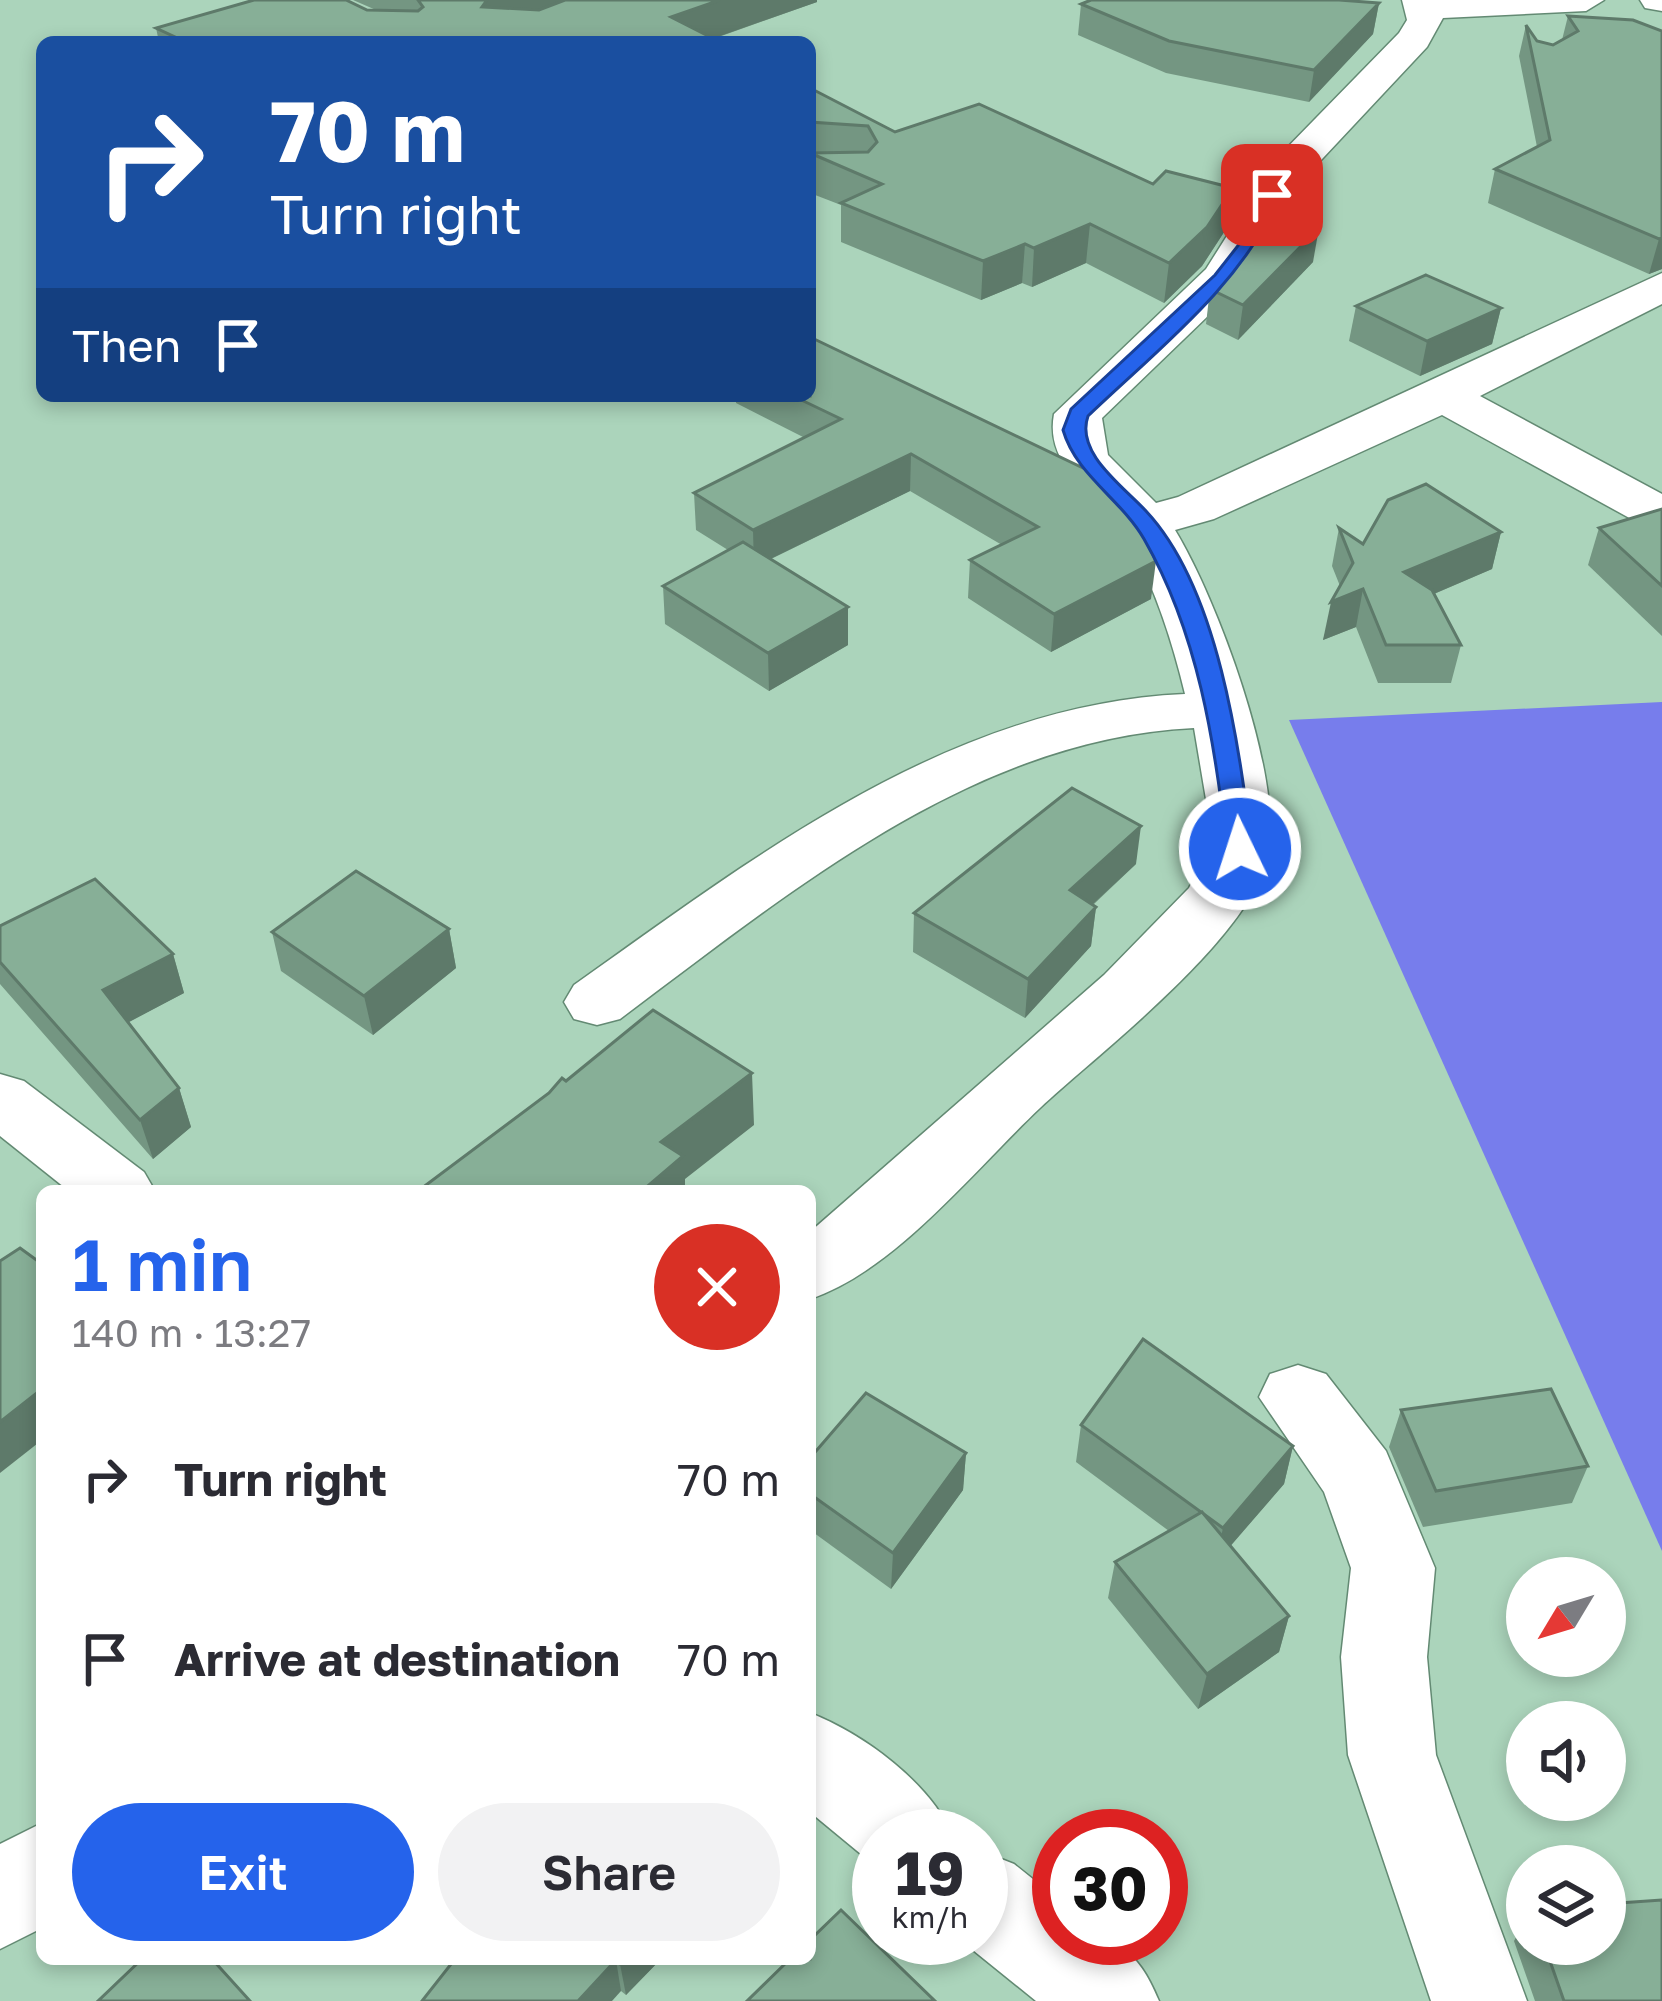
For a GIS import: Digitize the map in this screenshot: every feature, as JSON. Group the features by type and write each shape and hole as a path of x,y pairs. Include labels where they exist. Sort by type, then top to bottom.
{"street":[{"path":"816,1265 971,1131 1189,931 1228,880 1240,849 1238,804 1193,620 1176,575 1145,522 1080,452 1073,430 1078,414 1222,278 1252,239 1290,169 1414,39 1423,4 1490,8 1586,0"},
{"path":"1490,8 1537,40"},
{"path":"1145,522 1196,508 1444,396 1662,286"},
{"path":"1444,396 1662,515"},
{"path":"598,1002 768,877 886,809 1011,748 1072,727 1138,714 1215,710"},
{"path":"0,1099 111,1185"},
{"path":"1298,1397 1358,1475 1393,1568 1384,1658 1392,1755 1479,2001"},
{"path":"816,1760 875,1809"},
{"path":"0,1903 36,1873"},
{"path":"1008,1919 1111,2001"}],"shaded area":[{"path":"1662,702 1662,1551 1289,720"}],"building":[{"path":"254,0 346,0 367,10 418,11 423,7 418,0 487,0 482,7 539,10 565,0 720,0 671,17 708,36 173,36 156,28"},
{"path":"1091,0 1379,3 1314,70 1169,41 1081,4"},
{"path":"1568,16 1633,20 1662,31 1662,238 1495,169 1550,140 1526,25 1537,41 1553,45 1578,31"},
{"path":"816,91 895,132 979,104 1153,184 1166,171 1233,188 1207,227 1169,263 1090,224 1034,248 1025,244 983,261 841,203 882,184 816,153 868,152 877,142 868,126 816,122"},
{"path":"1280,211 1319,228 1243,305 1210,289"},
{"path":"1426,275 1501,308 1427,341 1356,306"},
{"path":"816,340 1108,480 1131,510 1156,561 1054,614 970,560 1038,527 911,454 753,530 694,493 841,419 806,402 816,402"},
{"path":"1426,484 1501,532 1404,572 1432,590 1461,645 1386,645 1363,589 1331,602 1353,563 1339,528 1363,544 1388,500"},
{"path":"1662,509 1662,586 1599,528"},
{"path":"743,542 848,607 768,653 663,586"},
{"path":"1072,788 1141,826 1070,890 1096,907 1028,979 914,913"},
{"path":"356,871 449,929 364,996 272,932"},
{"path":"95,879 173,954 103,990 179,1088 140,1120 0,962 0,926"},
{"path":"653,1010 752,1073 661,1142 683,1156 649,1185 426,1185 549,1093 562,1078 566,1081"},
{"path":"20,1248 36,1260 36,1394 0,1422 0,1261"},
{"path":"1143,1339 1293,1446 1223,1528 1081,1425"},
{"path":"1551,1389 1588,1466 1436,1491 1401,1410"},
{"path":"866,1393 966,1453 893,1553 816,1498 816,1451"},
{"path":"1202,1512 1289,1616 1207,1674 1115,1562"},
{"path":"1662,1900 1662,2001 1564,2001 1551,1965 1626,1965 1626,1903"},
{"path":"841,1910 852,1921 852,1965 898,1965 935,2001 747,2001 784,1965 816,1965 816,1934"},
{"path":"136,1965 217,1965 250,2001 98,2001"},
{"path":"450,1965 611,1965 578,2001 422,2001"}],"route":[{"path":"1240,849 1229,759 1204,655 1176,575 1145,522 1080,452 1073,430 1078,414 1222,278 1252,239 1272,195"}]}
